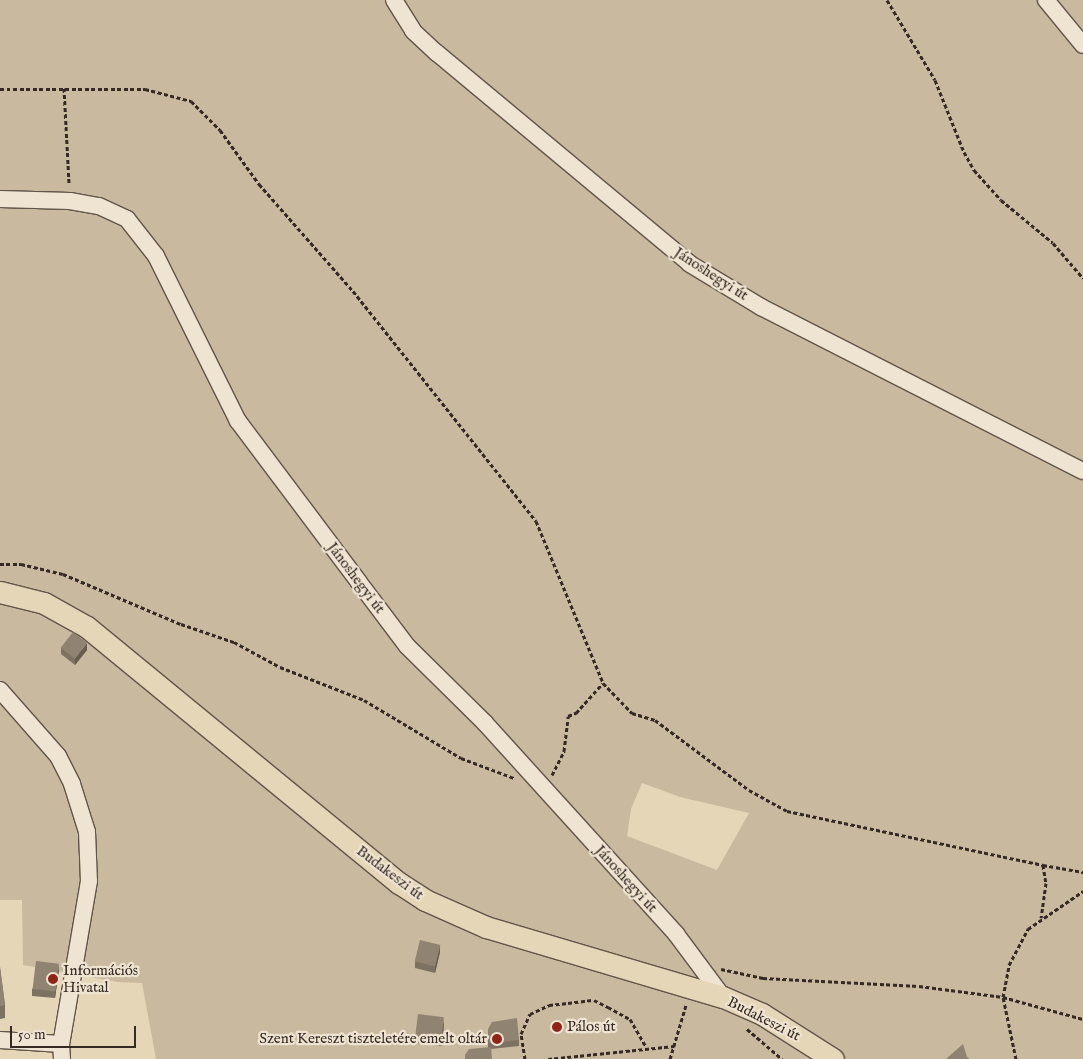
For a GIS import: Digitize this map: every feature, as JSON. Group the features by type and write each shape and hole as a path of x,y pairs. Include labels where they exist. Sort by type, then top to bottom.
{"main road":[{"name":"Budakeszi út","path":"0,592 44,603 87,627 399,883 426,900 486,926 723,998 776,1022 833,1059"}],"street":[{"name":"Jánoshegyi út","path":"394,0 413,31 437,53 690,264 761,307 1083,471"},
{"path":"1046,0 1083,45"},
{"name":"Jánoshegyi út","path":"0,199 70,201 99,206 127,220 156,256 238,422 407,646 485,723 704,968 723,998"},
{"path":"0,690 58,756 72,784 87,832 89,881 62,1051 0,1040"},
{"path":"692,988 704,968"}],"path":[{"path":"887,0 935,80 974,170 1001,200 1053,243 1083,278"},
{"path":"64,88 70,201"},
{"path":"0,89 145,89 192,100 220,130 259,184 359,299 536,521 603,683 632,713 655,720 749,790 786,811 1083,872"},
{"path":"0,564 21,564 63,574 181,624 234,642 280,667 364,700 461,758 543,788 564,751 568,716 576,713 603,683"},
{"path":"1041,918 1046,883 1043,865"},
{"path":"1016,1059 1003,997 1006,974 1015,950 1028,929 1041,918 1083,891"},
{"path":"704,968 728,969 764,978 919,986 1003,997 1083,1019"},
{"path":"670,1059 692,988"},
{"path":"524,1059 522,1034 530,1014 549,1005 594,1000 630,1019 646,1047"},
{"path":"548,1059 646,1047 674,1046"}],"shaded area":[{"path":"0,0 1083,0 1083,1059 156,1059 142,983 118,982 23,965 22,900 0,900","holes":["642,783 680,797 749,813 717,870 627,836 631,809"]}],"building":[{"path":"73,632 87,643 75,659 61,648"},
{"path":"420,940 440,945 435,966 415,961"},
{"path":"36,961 59,964 55,992 33,989"},
{"path":"0,967 5,1005 0,1006"},
{"path":"418,1014 444,1017 441,1039 415,1036"},
{"path":"517,1018 519,1040 489,1043 488,1029 492,1022"},
{"path":"963,1044 967,1057 970,1059 946,1059"},
{"path":"491,1047 492,1059 465,1059 469,1049"}],"place":[{"name":"Információs Hivatal","path":"53,979"},
{"name":"Pálos út","path":"557,1027"},
{"name":"Szent Kereszt tiszteletére emelt oltár","path":"497,1039"}]}
